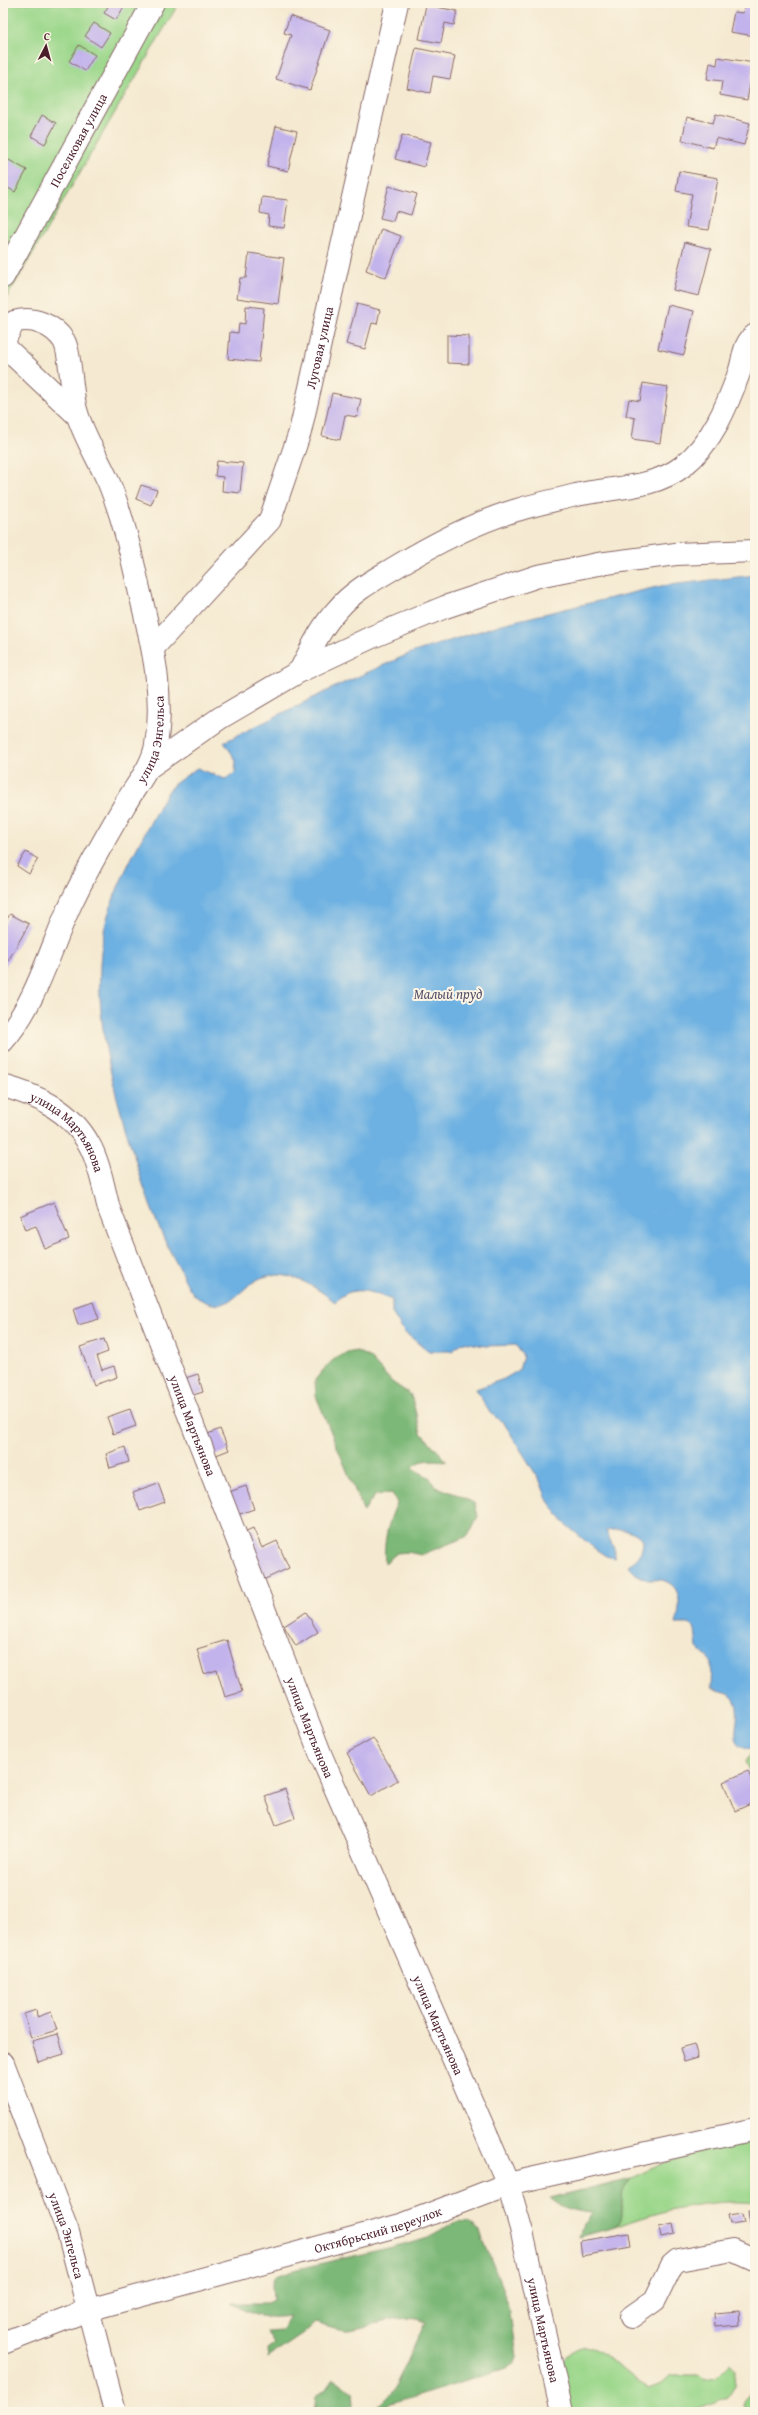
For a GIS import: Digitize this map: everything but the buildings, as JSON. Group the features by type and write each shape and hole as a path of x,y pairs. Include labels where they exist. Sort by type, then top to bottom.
{"street":[{"name":"Поселковая улица","path":"3,277 153,3"},
{"name":"Луговая улица","path":"153,648 270,520 300,432 397,3"},
{"name":"улица Энгельса","path":"3,1041 13,1030 37,984 69,909 107,835 148,768 156,748 158,728 158,681 153,648 121,516 109,484 77,415 65,343 56,332 46,325 22,320 14,322 9,328 4,339 5,346 77,415"},
{"path":"300,671 322,628 338,608 354,592 409,559 493,518 518,509 589,492 640,485 667,476 683,466 700,450 714,430 732,390 742,354 750,339 755,335"},
{"path":"148,768 220,718 300,671 372,637 445,607 538,576 598,564 676,554 755,551"},
{"name":"улица Мартьянова","path":"3,1086 52,1104 72,1120 90,1145 110,1209 322,1758 508,2184 522,2232 550,2369 562,2412"},
{"name":"улица Энгельса","path":"3,2063 68,2232 115,2412"},
{"name":"Октябрьский переулок","path":"3,2343 88,2310 404,2224 508,2184 755,2129"},
{"path":"631,2317 656,2300 672,2265 678,2260 733,2250 755,2260"}],"green space":[{"path":"3,3 179,3 3,304"},
{"path":"357,1351 370,1358 392,1382 411,1395 421,1433 447,1461 423,1461 411,1468 429,1477 436,1487 459,1495 475,1504 478,1516 468,1536 421,1555 408,1552 397,1553 385,1563 387,1532 397,1503 392,1493 376,1495 368,1504 364,1512 316,1396 315,1380 324,1369 333,1360 343,1354"},
{"path":"753,1749 755,1749 755,1781 746,1762"},
{"path":"755,2138 755,2203 720,2202 684,2207 648,2216 615,2227 621,2217 623,2192 631,2178 686,2153"},
{"path":"631,2178 623,2192 621,2217 615,2227 579,2237 583,2224 593,2213 570,2209 560,2205 550,2198"},
{"path":"457,2221 469,2222 480,2231 509,2306 516,2357 513,2364 506,2369 375,2409 393,2391 425,2323 418,2319 409,2318 346,2330 316,2322 303,2334 268,2358 267,2350 274,2345 267,2332 282,2331 290,2316 259,2316 231,2303 267,2303 273,2300 272,2283 275,2276 297,2269 405,2244 428,2237"},
{"path":"585,2346 601,2352 648,2388 662,2383 671,2375 698,2375 705,2380 715,2378 730,2363 736,2370 735,2386 728,2397 689,2412 573,2412 562,2382 562,2365 566,2357"},
{"path":"333,2379 353,2391 354,2403 352,2412 314,2412 316,2397 326,2389"},
{"path":"755,2389 755,2412 744,2412 742,2403"}],"water":[{"name":"Малый пруд","path":"755,575 755,1749 745,1747 739,1743 736,1738 737,1707 734,1699 729,1695 711,1688 712,1662 697,1648 695,1629 689,1624 676,1624 679,1611 679,1598 674,1587 662,1580 649,1580 642,1578 628,1565 635,1561 641,1553 643,1541 640,1537 627,1530 606,1531 615,1551 614,1558 606,1556 594,1548 564,1523 548,1501 540,1481 504,1423 490,1413 476,1389 504,1379 519,1370 523,1356 516,1345 485,1346 463,1342 452,1351 429,1351 404,1332 392,1313 392,1300 369,1292 355,1291 342,1296 335,1302 312,1286 286,1276 267,1276 257,1280 228,1302 220,1304 210,1303 198,1298 192,1292 165,1241 154,1215 119,1107 106,1051 102,1022 100,965 103,937 112,902 127,867 161,802 173,785 197,768 225,779 235,773 236,760 224,742 337,686 411,653 502,624 661,586"}]}
